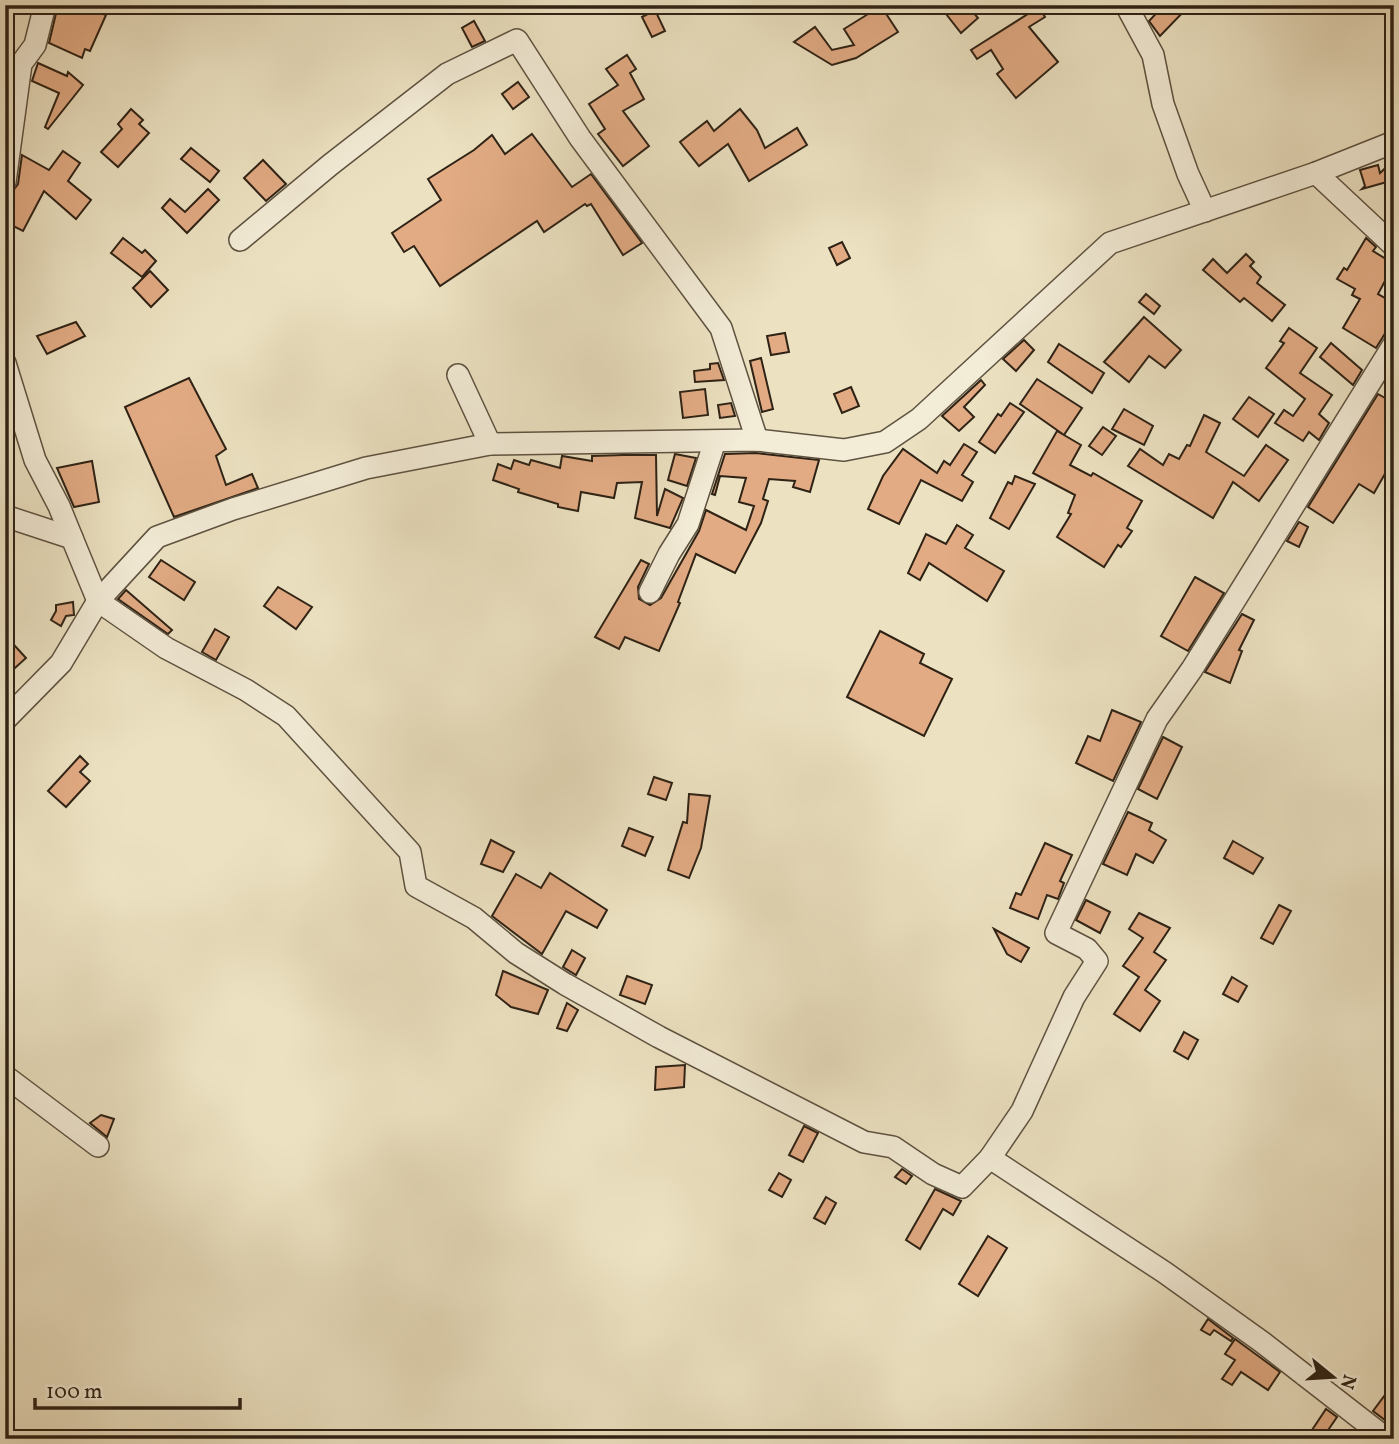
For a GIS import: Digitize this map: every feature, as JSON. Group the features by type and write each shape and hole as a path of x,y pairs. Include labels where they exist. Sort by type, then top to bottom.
{"street":[{"path":"5,182 10,102 21,64 35,45 45,5"},
{"path":"1126,5 1153,55 1163,104 1188,174 1205,211"},
{"path":"240,240 330,164 447,74 517,40 580,138 721,328 757,440"},
{"path":"5,720 61,663 98,601 157,537 233,509 366,468 490,444 757,440 844,450 886,442 919,419 1110,243 1316,173 1394,142"},
{"path":"1316,173 1394,246"},
{"path":"5,363 35,460 98,601 166,648 247,690 286,716 410,852 416,886 474,918 535,966 659,1037 864,1142 893,1146 933,1174 962,1187 990,1158 1022,1111 1073,997 1097,961 1087,948 1056,933 1151,731 1394,344"},
{"path":"458,375 490,444"},
{"path":"650,592 668,554 688,524 715,441"},
{"path":"5,516 72,538"},
{"path":"5,1076 98,1146"},
{"path":"990,1158 1164,1272 1262,1342 1387,1439"}],"building":[{"path":"58,5 79,5 106,15 90,51 85,49 82,58 49,43"},
{"path":"939,5 967,5 978,18 961,33"},
{"path":"1164,5 1190,5 1160,36 1149,21"},
{"path":"881,6 898,32 856,58 832,65 794,42 815,27 832,50 854,45 844,29"},
{"path":"1039,7 1045,17 1029,27 1058,62 1016,98 997,74 1003,69 991,50 977,59 971,50"},
{"path":"655,10 665,31 652,37 642,17"},
{"path":"474,21 485,41 472,47 462,28"},
{"path":"627,55 636,69 630,73 644,99 623,111 649,146 623,166 598,134 605,129 589,104 618,85 606,69"},
{"path":"38,63 67,76 68,72 83,85 48,129 45,127 59,93 32,81"},
{"path":"518,82 529,97 513,109 502,94"},
{"path":"131,109 143,120 139,124 149,133 118,167 101,152 122,129 118,124"},
{"path":"740,109 757,130 765,148 797,128 807,145 749,181 728,144 699,166 680,142 707,121 714,131"},
{"path":"532,134 572,187 591,174 642,243 623,255 591,204 585,204 544,232 537,221 440,286 414,246 404,252 392,233 441,200 428,179 474,150 492,135 505,154"},
{"path":"191,148 219,171 210,182 181,159"},
{"path":"63,151 80,163 68,181 91,200 76,219 44,191 23,231 5,222 5,201 18,184 22,155 49,170"},
{"path":"263,160 286,184 266,201 244,178"},
{"path":"1394,160 1394,180 1362,189 1365,186 1360,170 1378,165 1380,173"},
{"path":"208,189 219,200 187,233 162,208 170,199 185,212"},
{"path":"123,238 142,253 145,250 156,261 142,277 111,253"},
{"path":"1366,238 1376,247 1373,251 1394,264 1378,294 1394,303 1394,319 1376,348 1343,328 1360,299 1352,295 1355,289 1337,279 1344,268 1347,270"},
{"path":"842,242 850,258 837,265 829,248"},
{"path":"1246,254 1254,262 1250,266 1261,277 1257,283 1285,305 1272,321 1244,298 1240,302 1203,270 1213,259 1227,273"},
{"path":"150,271 168,290 151,307 133,288"},
{"path":"1146,294 1160,306 1154,314 1139,302"},
{"path":"1144,317 1181,350 1165,368 1149,356 1129,382 1104,362"},
{"path":"76,322 85,336 47,354 37,336"},
{"path":"1289,328 1317,348 1300,373 1332,395 1319,414 1329,423 1319,440 1309,432 1303,441 1275,423 1284,410 1293,416 1305,399 1266,368 1284,343 1280,341"},
{"path":"785,333 789,352 771,355 767,336"},
{"path":"1024,340 1034,350 1016,371 1003,359"},
{"path":"1331,343 1362,370 1353,385 1320,357"},
{"path":"1059,344 1104,373 1092,393 1048,362"},
{"path":"761,358 773,409 762,412 750,361"},
{"path":"718,363 724,380 695,382 694,371 710,369 710,364"},
{"path":"189,378 226,449 216,456 226,485 252,474 258,488 174,517 125,407"},
{"path":"1037,379 1082,408 1064,435 1020,404"},
{"path":"981,380 985,385 964,407 974,417 959,431 942,416"},
{"path":"851,387 859,406 842,413 834,394"},
{"path":"705,389 708,415 683,418 680,392"},
{"path":"1378,394 1394,403 1394,468 1390,465 1374,493 1359,484 1333,523 1308,507"},
{"path":"1249,397 1274,414 1258,437 1233,419"},
{"path":"731,403 735,416 720,418 718,405"},
{"path":"1010,403 1024,412 995,453 979,442 998,414 1001,416"},
{"path":"1124,409 1153,426 1144,445 1112,429"},
{"path":"1204,415 1220,423 1206,452 1244,476 1266,445 1288,460 1259,501 1233,482 1213,518 1128,466 1140,449 1163,465 1169,454 1179,459 1187,445 1190,446"},
{"path":"1103,427 1116,436 1102,455 1089,446"},
{"path":"1057,431 1081,445 1070,465 1091,476 1093,473 1142,501 1127,528 1132,531 1121,547 1118,545 1104,567 1057,537 1071,514 1068,513 1075,495 1033,473"},
{"path":"964,444 977,452 962,475 973,482 962,501 921,480 899,524 868,509 883,476 903,449 937,473 944,461 950,465"},
{"path":"756,453 819,460 810,492 793,487 795,481 769,479 763,499 768,501 761,523 735,573 696,554 678,602 680,603 659,651 625,637 619,649 595,637 641,560 649,564 638,587 639,599 650,605 661,598 699,531 706,510 746,530 754,506 739,502 746,478 720,476 715,495 712,494 725,454"},
{"path":"675,454 696,458 687,486 668,480"},
{"path":"656,455 657,516 665,489 683,498 670,528 635,518 642,482 617,483 614,498 581,492 578,511 558,507 558,504 518,492 519,489 493,480 498,464 511,469 514,460 529,465 531,460 560,468 562,456 592,461 592,456"},
{"path":"92,461 99,502 74,507 57,468"},
{"path":"1015,476 1035,484 1009,529 990,518 1008,482 1012,484"},
{"path":"1299,522 1308,527 1299,547 1287,541"},
{"path":"957,525 973,535 965,548 1004,571 987,601 929,563 920,580 908,573 926,534 946,544"},
{"path":"161,560 195,582 184,600 149,577"},
{"path":"1195,577 1224,593 1188,651 1161,636"},
{"path":"278,587 312,607 296,629 264,606"},
{"path":"126,590 172,630 168,634 118,599"},
{"path":"73,602 74,615 66,616 61,626 51,620 56,605"},
{"path":"1242,614 1254,620 1239,650 1242,651 1230,683 1205,672"},
{"path":"215,629 229,637 216,660 202,652"},
{"path":"880,631 924,654 920,663 952,679 924,736 847,697"},
{"path":"5,635 26,658 5,677"},
{"path":"1112,710 1141,722 1113,781 1076,763 1088,736 1100,741"},
{"path":"1163,737 1182,747 1157,799 1138,789"},
{"path":"80,756 88,764 80,772 90,781 66,807 48,791"},
{"path":"654,777 672,783 666,800 648,794"},
{"path":"689,794 710,796 701,848 689,878 668,870 683,822 687,823"},
{"path":"1128,812 1152,823 1149,830 1166,840 1153,863 1136,854 1127,875 1103,864"},
{"path":"629,828 653,837 645,856 622,846"},
{"path":"491,840 514,852 503,872 481,864"},
{"path":"1233,841 1263,858 1253,874 1224,858"},
{"path":"1045,843 1072,855 1060,881 1064,883 1058,899 1047,895 1038,919 1010,908 1016,893 1021,895"},
{"path":"550,873 607,910 597,928 566,911 542,954 492,916 516,874 541,888"},
{"path":"1086,900 1110,912 1100,933 1076,920"},
{"path":"1279,905 1291,911 1273,944 1261,938"},
{"path":"1139,913 1170,928 1154,952 1166,960 1145,990 1160,1001 1140,1031 1114,1014 1139,977 1123,966 1143,938 1129,929"},
{"path":"994,929 1029,948 1021,962 1007,954"},
{"path":"572,950 585,958 576,975 563,967"},
{"path":"503,971 548,990 538,1014 511,1007 496,995"},
{"path":"627,976 652,985 645,1004 620,995"},
{"path":"1232,977 1247,986 1238,1002 1223,994"},
{"path":"567,1003 578,1010 567,1031 557,1028"},
{"path":"1184,1032 1198,1040 1188,1059 1174,1051"},
{"path":"685,1065 684,1087 655,1090 656,1067"},
{"path":"101,1115 114,1119 107,1137 90,1123"},
{"path":"804,1126 818,1133 803,1162 789,1155"},
{"path":"902,1169 912,1176 906,1184 895,1177"},
{"path":"779,1173 791,1180 782,1197 769,1190"},
{"path":"935,1189 961,1201 953,1215 943,1209 920,1249 906,1240"},
{"path":"826,1197 836,1203 825,1224 814,1218"},
{"path":"988,1236 1007,1248 978,1296 959,1284"},
{"path":"1208,1319 1233,1338 1231,1341 1214,1330 1210,1335 1201,1330"},
{"path":"1235,1339 1280,1372 1268,1390 1241,1372 1232,1385 1222,1379 1235,1360 1225,1354"},
{"path":"1385,1395 1394,1402 1394,1427 1373,1411"},
{"path":"1326,1409 1337,1417 1322,1439 1317,1439 1310,1433"}]}
